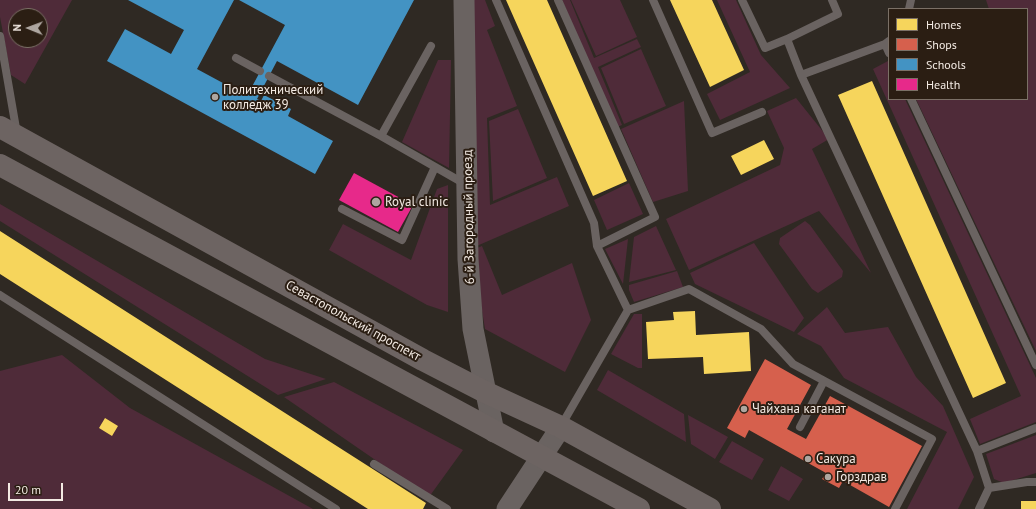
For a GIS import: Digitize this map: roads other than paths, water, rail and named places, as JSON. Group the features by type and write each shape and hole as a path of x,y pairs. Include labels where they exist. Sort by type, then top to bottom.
{"main road":[{"name":"Севастопольский проспект","path":"9,132 485,392 561,428 710,509"},
{"path":"0,164 638,509"}],"street":[{"name":"6-й Загородный проезд","path":"464,0 468,259 473,330 494,432"},
{"path":"507,509 561,428"}],"lane":[{"path":"496,0 594,223 596,246 628,310"},
{"path":"558,0 655,218 596,246"},
{"path":"653,0 712,133 762,112"},
{"path":"742,0 765,48 838,14 832,0"},
{"path":"0,36 9,132"},
{"path":"787,39 801,75 977,451 989,488 979,509"},
{"path":"801,75 887,42"},
{"path":"382,136 431,46"},
{"path":"236,58 260,71"},
{"path":"269,76 382,136 467,185"},
{"path":"911,100 1036,365"},
{"path":"342,209 402,240 435,167"},
{"path":"561,428 628,310 689,289 761,329 793,364 932,439 895,509"},
{"path":"0,294 336,509"},
{"path":"800,427 824,380"},
{"path":"977,451 1036,428"},
{"path":"374,464 447,509"},
{"path":"989,488 1036,482"}],"place":[{"name":"Политехнический колледж 39","path":"215,97"},
{"name":"Royal clinic","path":"376,202"},
{"name":"Чайхана каганат","path":"744,409"},
{"name":"Сакура","path":"808,459"},
{"name":"Горздрав","path":"828,477"}]}
